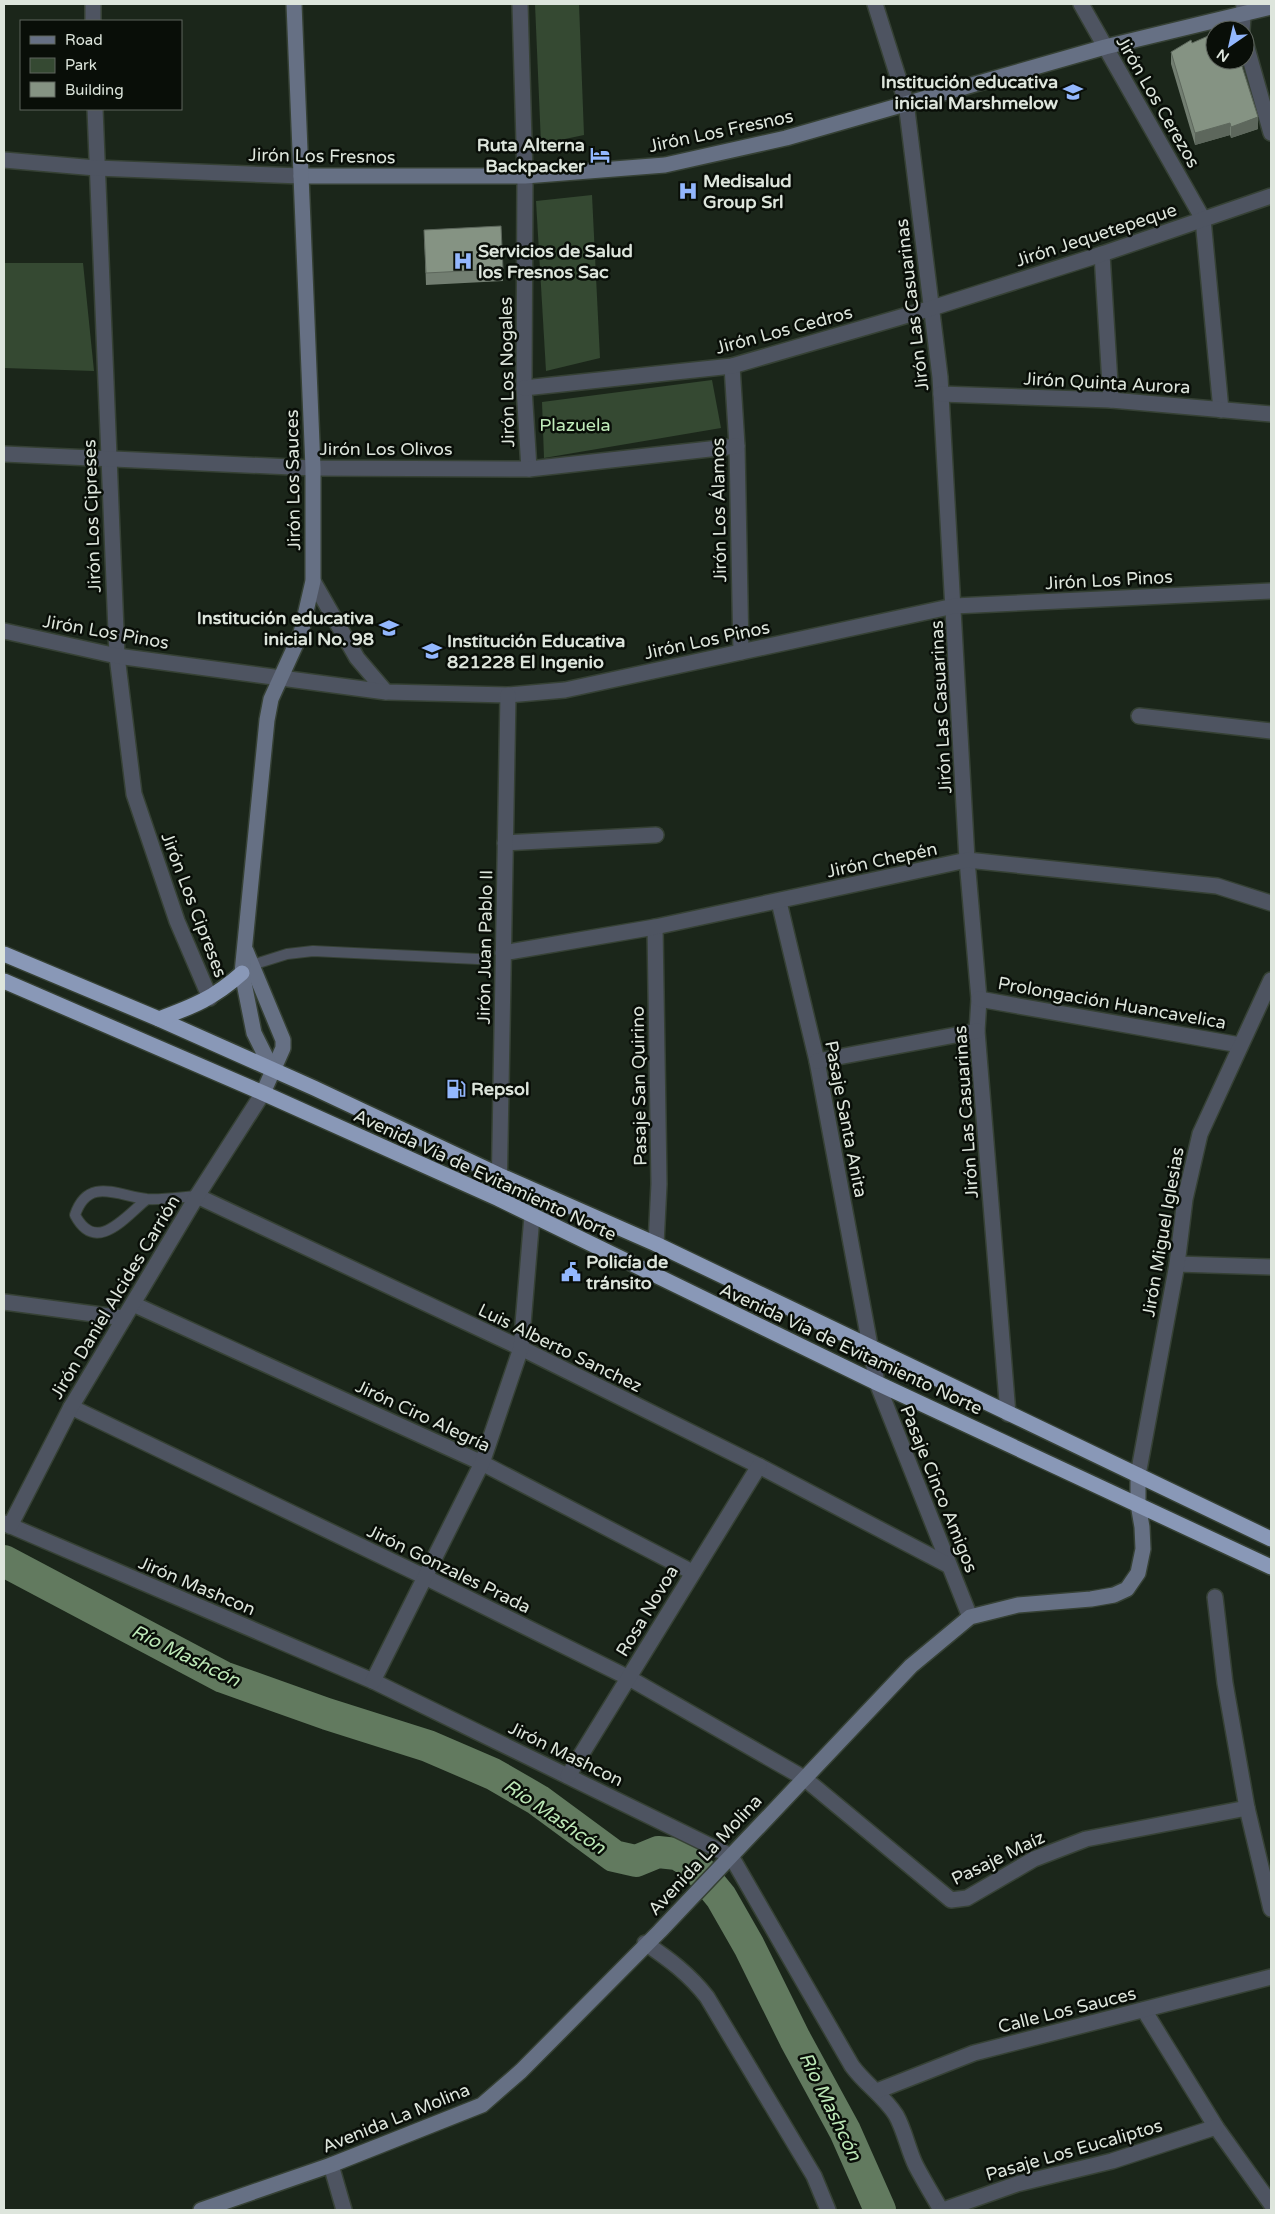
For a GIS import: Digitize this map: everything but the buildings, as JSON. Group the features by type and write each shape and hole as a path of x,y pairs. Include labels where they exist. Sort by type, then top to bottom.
{"highway":[{"name":"Avenida Vía de Evitamiento Norte","path":"4,954 159,1019 314,1088 499,1175 656,1244 869,1345 1008,1414 1271,1538"},
{"path":"25,990 34,966"},
{"path":"159,1019 210,998 247,969"},
{"name":"Avenida Vía de Evitamiento Norte","path":"4,981 263,1093 499,1199 877,1383 1271,1567"}],"street":[{"path":"93,4 93,20"},
{"name":"Jirón Los Sauces","path":"273,1071 254,1033 244,947 267,720 271,698 301,633 313,581 313,468 294,4"},
{"name":"Jirón Los Nogales","path":"520,4 525,176 524,388 529,469"},
{"name":"Jirón Las Casuarinas","path":"875,4 906,102 941,394 967,860 979,999 978,1030 1008,1414"},
{"name":"Jirón Los Cerezos","path":"1081,4 1203,219"},
{"name":"Jirón Los Fresnos","path":"4,160 96,168 301,176 525,176 665,165 786,138 906,102 1244,8 1271,6"},
{"path":"1253,70 1271,132"},
{"name":"Jirón Los Cipreses","path":"95,110 117,656 134,794 177,921 210,998"},
{"name":"Jirón Jequetepeque","path":"932,308 1102,254 1271,196"},
{"path":"1203,219 1221,410"},
{"path":"1102,254 1111,400"},
{"name":"Jirón Los Cedros","path":"524,388 732,366 932,308"},
{"name":"Jirón Los Álamos","path":"732,366 737,446 741,652"},
{"name":"Jirón Quinta Aurora","path":"941,394 1111,400 1271,414"},
{"name":"Jirón Los Olivos","path":"4,454 313,468 529,469 737,446"},
{"path":"313,581 356,658 386,692"},
{"name":"Jirón Los Pinos","path":"4,631 117,656 280,676 386,692 508,696 565,690 954,606 1271,591"},
{"name":"Jirón Juan Pablo II","path":"499,1199 508,696"},
{"path":"1139,716 1271,731"},
{"path":"505,843 656,836"},
{"name":"Jirón Chepén","path":"503,953 655,927 779,902 967,860 1217,886 1271,903"},
{"name":"Pasaje Santa Anita","path":"779,902 817,1061 869,1345"},
{"name":"Pasaje San Quirino","path":"655,927 659,1184 656,1244"},
{"name":"Jirón Los Sauces","path":"247,969 283,1040 283,1048 273,1071"},
{"name":"Jirón Miguel Iglesias","path":"1138,1475 1177,1264 1185,1199 1200,1134 1271,980"},
{"name":"Prolongación Huancavelica","path":"979,999 1240,1045"},
{"path":"817,1061 978,1030"},
{"path":"263,1093 273,1071"},
{"name":"Jirón Daniel Alcides Carrión","path":"7,1524 71,1407 197,1196 263,1093"},
{"name":"Luis Alberto Sanchez","path":"197,1196 521,1348 759,1466 948,1565"},
{"path":"373,1682 482,1463 521,1348 532,1216"},
{"path":"1177,1264 1271,1267"},
{"path":"4,1302 124,1318"},
{"name":"Jirón Ciro Alegría","path":"133,1304 482,1463 692,1572"},
{"name":"Pasaje Cinco Amigos","path":"869,1345 877,1383 970,1617"},
{"name":"Jirón Gonzales Prada","path":"71,1407 425,1577 629,1678 804,1778"},
{"name":"Rosa Novoa","path":"568,1776 759,1466"},
{"name":"Avenida La Molina","path":"202,2210 331,2165 482,2105 521,2071 660,1931 911,1666 970,1617 1018,1605 1114,1595 1127,1589 1138,1573 1143,1549 1138,1504 1138,1475"},
{"name":"Jirón Mashcon","path":"7,1524 373,1682 731,1856"},
{"path":"1215,1597 1224,1674 1247,1808 1271,1909"},
{"name":"Pasaje Maíz","path":"804,1778 951,1900 967,1898 1034,1859 1086,1839 1247,1808"},
{"path":"731,1856 852,2066 863,2080 877,2091 895,2114 916,2165 942,2210"},
{"path":"646,1943 692,1978 707,1997 814,2176 828,2210"},
{"name":"Calle Los Sauces","path":"877,2091 974,2053 1271,1977"},
{"path":"1144,2010 1216,2127 1271,2204"},
{"name":"Pasaje Los Eucaliptos","path":"942,2210 1017,2184 1112,2162 1216,2127"},
{"path":"331,2165 344,2210"}],"lane":[{"path":"247,969 287,954 313,951 478,959"},
{"name":"Luis Alberto Sanchez","path":"147,1199 113,1227 102,1233 90,1232 81,1227 75,1215 84,1197 91,1192 116,1192 147,1199 197,1196"}],"green space":[{"path":"535,4 579,4 584,135 541,144"},
{"name":"Plazuela","path":"592,195 600,358 546,371 536,201"},
{"path":"4,263 83,263 94,371 4,368"},
{"name":"Plazuela","path":"712,380 721,428 544,458 542,402"}],"waterway":[{"name":"Río Mashcón","path":"4,1561 223,1677 327,1714 428,1746 493,1774 538,1800 614,1856 636,1861 658,1852 677,1854 694,1864 721,1897 749,1946 795,2039 845,2131 880,2210"}],"place":[{"name":"Institución educativa inicial Marshmelow","path":"1073,92"},
{"name":"Ruta Alterna Backpacker","path":"600,155"},
{"name":"Medisalud Group Srl","path":"688,191"},
{"name":"Servicios de Salud los Fresnos Sac","path":"463,261"},
{"name":"Institución educativa inicial No. 98","path":"389,628"},
{"name":"Institución Educativa 821228 El Ingenio","path":"432,651"},
{"name":"Repsol","path":"456,1089"},
{"name":"Policía de tránsito","path":"571,1272"}]}
